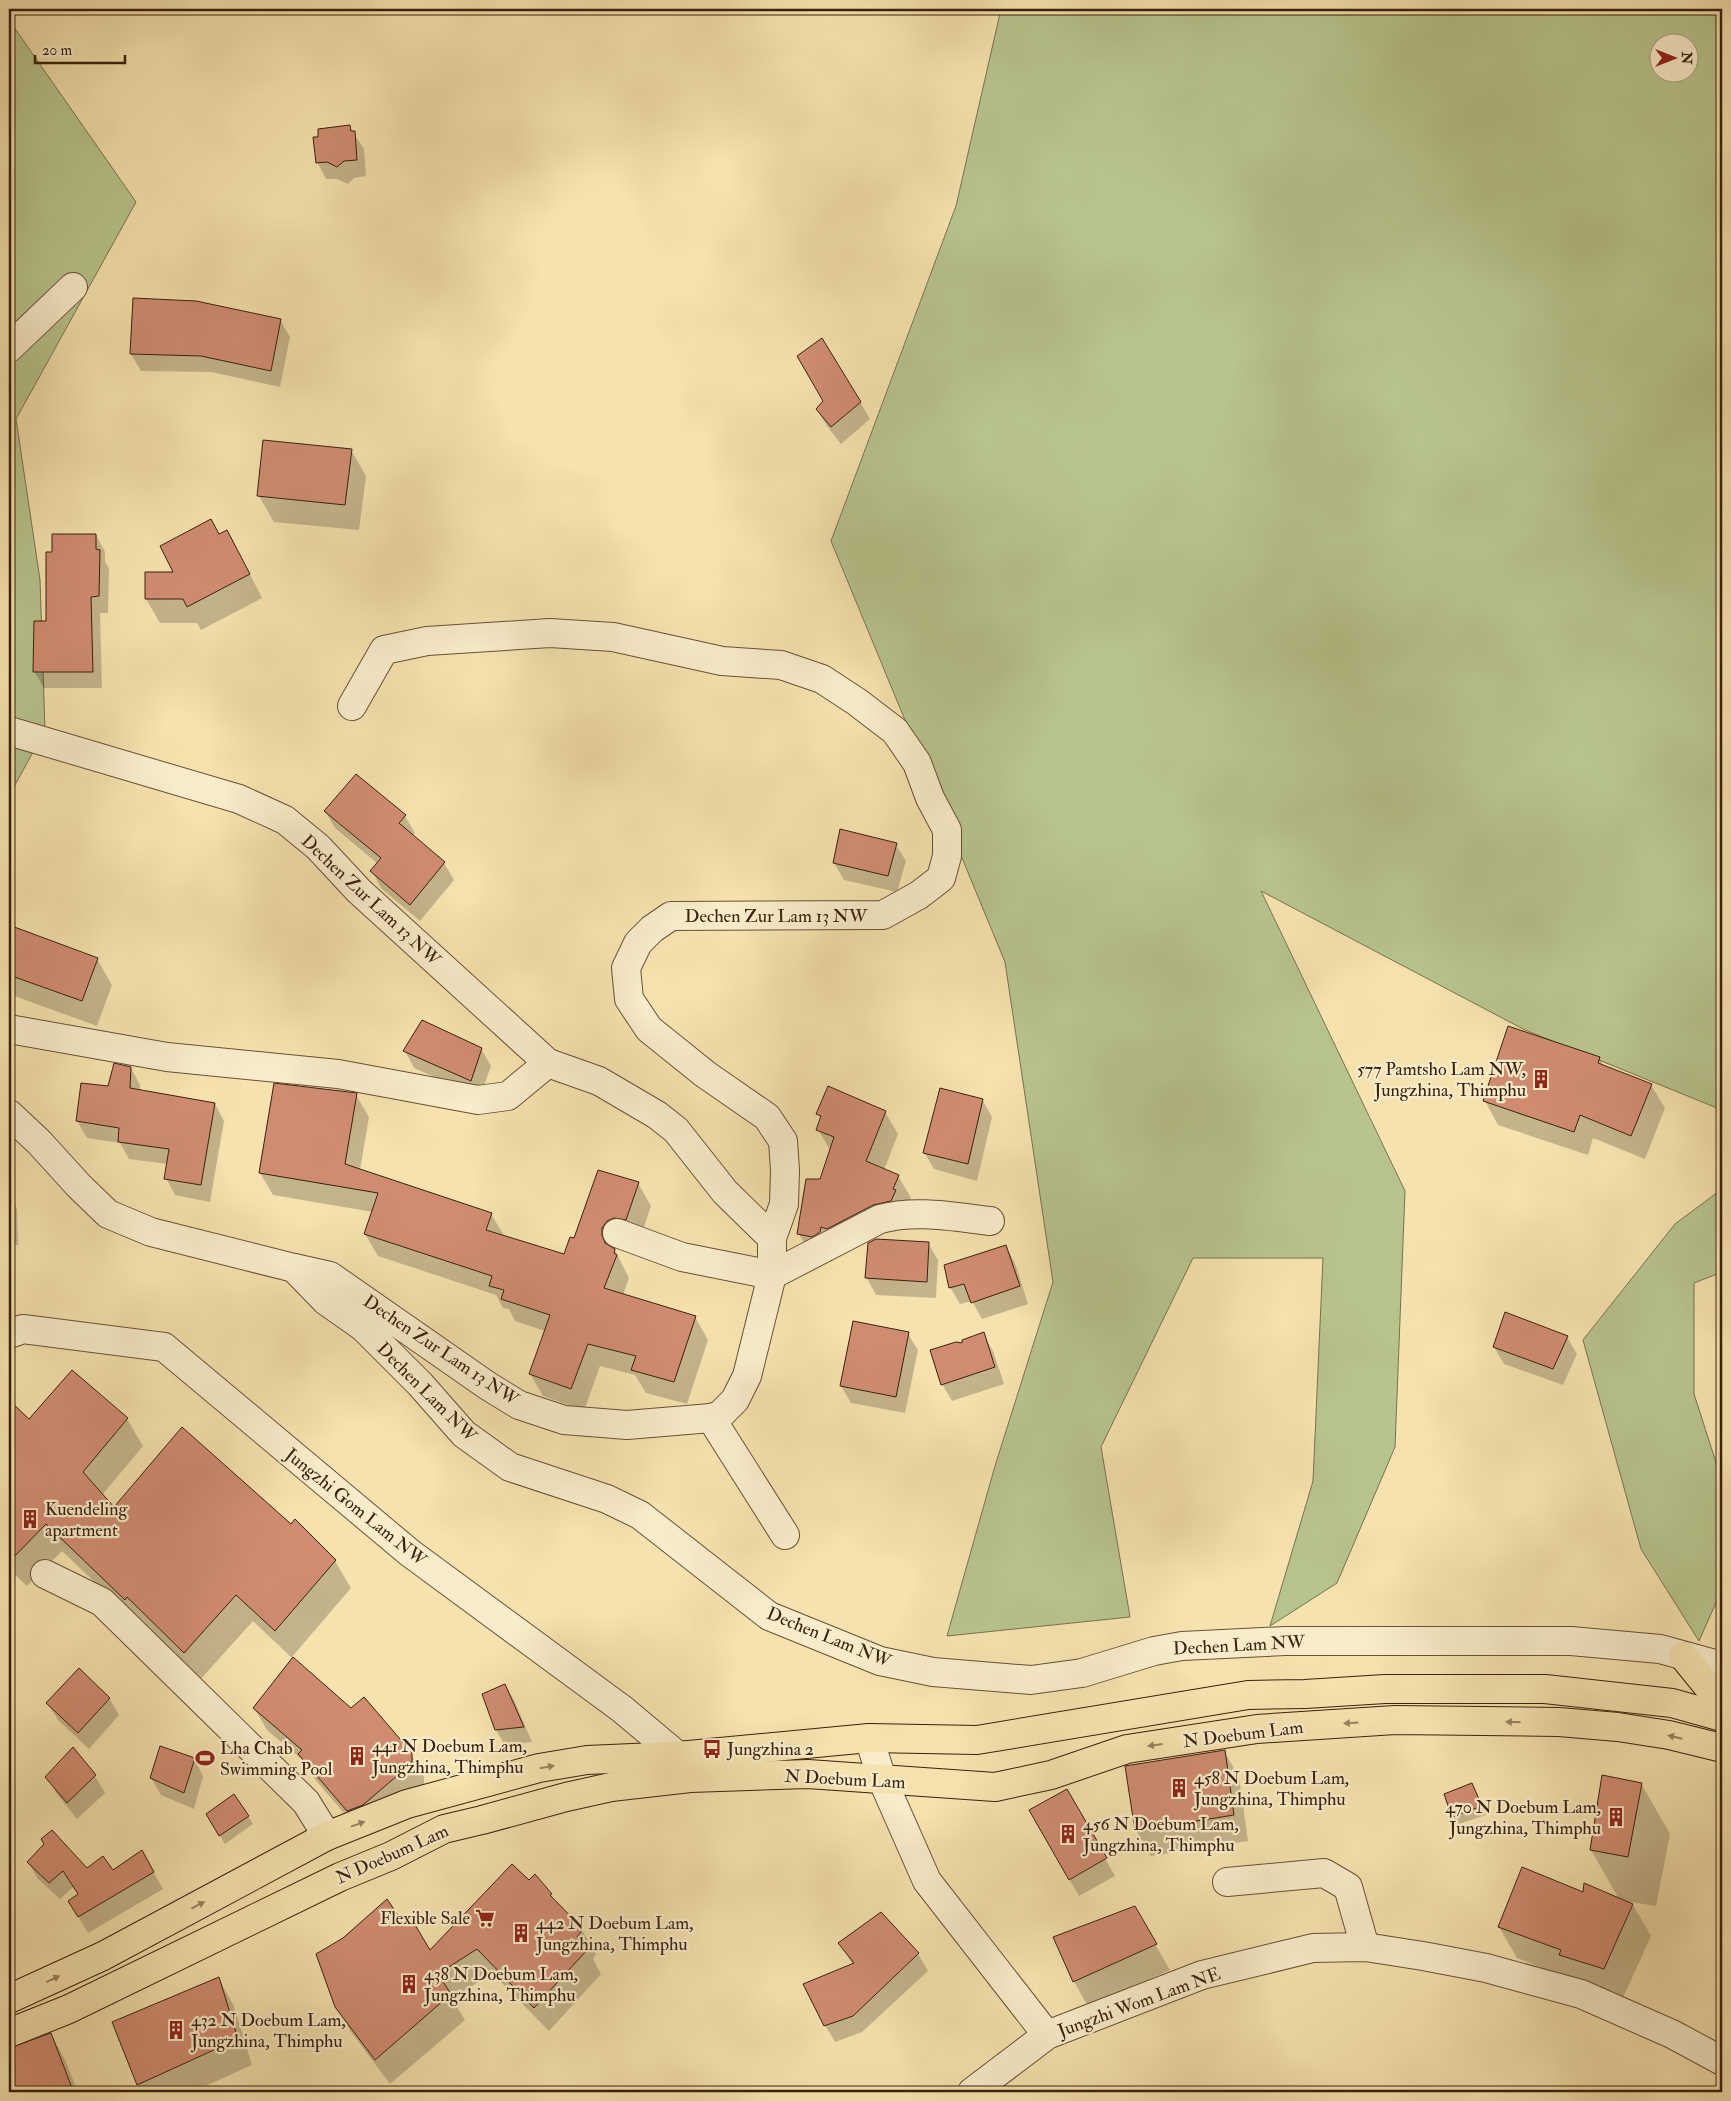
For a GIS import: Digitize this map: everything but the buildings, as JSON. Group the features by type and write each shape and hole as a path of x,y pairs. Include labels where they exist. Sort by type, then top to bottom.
{"main road":[{"path":"1683,1656 1722,1704"},
{"name":"N Doebum Lam","path":"9,1999 103,1956 327,1836 407,1804 539,1768 587,1760 678,1756 869,1738 977,1740 1248,1694 1305,1694 1385,1689 1545,1689 1672,1703 1722,1717"},
{"name":"N Doebum Lam","path":"9,2033 69,2009 340,1877 391,1856 444,1828 611,1787 690,1778 808,1774 995,1787 1051,1775 1127,1749 1257,1730 1395,1720 1559,1722 1618,1727 1669,1735 1722,1748"}],"street":[{"path":"9,348 72,287"},
{"name":"Dechen Zur Lam 13 NW","path":"294,1268 330,1276 488,1386 519,1404 564,1420 627,1425 711,1418 720,1415 736,1400 747,1376 772,1274 772,1238 784,1204 785,1170 783,1141 767,1117 705,1074 649,1029 629,999 626,968 638,943 652,929 671,916 883,915 919,895 941,878 947,856 947,830 930,798 918,764 895,731 858,702 822,680 781,665 722,661 613,638 550,634 427,642 384,650 352,706"},
{"name":"Dechen Zur Lam 13 NW","path":"9,731 239,799 285,820 318,847 359,891 548,1063"},
{"path":"9,1029 167,1058 338,1074 478,1100 508,1096 548,1063 599,1081 657,1114 676,1130 725,1192 772,1238"},
{"path":"9,1114 39,1142 79,1186 108,1214 151,1232 294,1268"},
{"path":"617,1232 682,1257 772,1274 880,1219 898,1214 990,1221"},
{"name":"Dechen Lam NW","path":"294,1268 326,1301 363,1327 420,1384 464,1434 510,1467 607,1499 640,1515 769,1616 880,1661 933,1672 1031,1680 1082,1673 1154,1651 1182,1646 1285,1641 1572,1641 1660,1650 1722,1666"},
{"name":"Jungzhi Gom Lam NW","path":"9,1334 23,1329 164,1348 410,1553 622,1709 678,1756"},
{"path":"711,1418 785,1534"},
{"path":"45,1574 102,1602 306,1802 327,1836"},
{"path":"869,1738 882,1779 927,1881 1047,2035"},
{"path":"1227,1882 1324,1873 1348,1887 1365,1947"},
{"name":"Jungzhi Wom Lam NE","path":"972,2092 1047,2035 1202,1975 1313,1948 1365,1947 1486,1968 1581,1994 1672,2034 1722,2061"}],"green space":[{"path":"1001,9 1722,9 1722,1110 1525,1030 1261,891 1405,1191 1395,1447 1337,1583 1270,1626 1313,1481 1323,1258 1193,1258 1101,1447 1130,1617 947,1636 995,1466 1053,1282 1005,962 831,541 956,206"},
{"path":"9,20 136,202 16,419 40,580 45,730 9,796"},
{"path":"1722,1189 1722,1272 1694,1283 1694,1394 1722,1481 1722,1589 1699,1641 1641,1549 1583,1340 1675,1224"}],"place":[{"name":"577 Pamtsho Lam NW, Jungzhina, Thimphu","path":"1541,1079"},
{"name":"Kuendeling apartment","path":"30,1519"},
{"name":"Jungzhina 2","path":"712,1749"},
{"name":"441 N Doebum Lam, Jungzhina, Thimphu","path":"357,1756"},
{"name":"Lha Chab Swimming Pool","path":"205,1758"},
{"name":"458 N Doebum Lam, Jungzhina, Thimphu","path":"1179,1788"},
{"name":"470 N Doebum Lam, Jungzhina, Thimphu","path":"1616,1817"},
{"name":"456 N Doebum Lam, Jungzhina, Thimphu","path":"1068,1834"},
{"name":"Flexible Sale","path":"485,1918"},
{"name":"442 N Doebum Lam, Jungzhina, Thimphu","path":"521,1933"},
{"name":"438 N Doebum Lam, Jungzhina, Thimphu","path":"409,1984"},
{"name":"432 N Doebum Lam, Jungzhina, Thimphu","path":"176,2030"}]}
